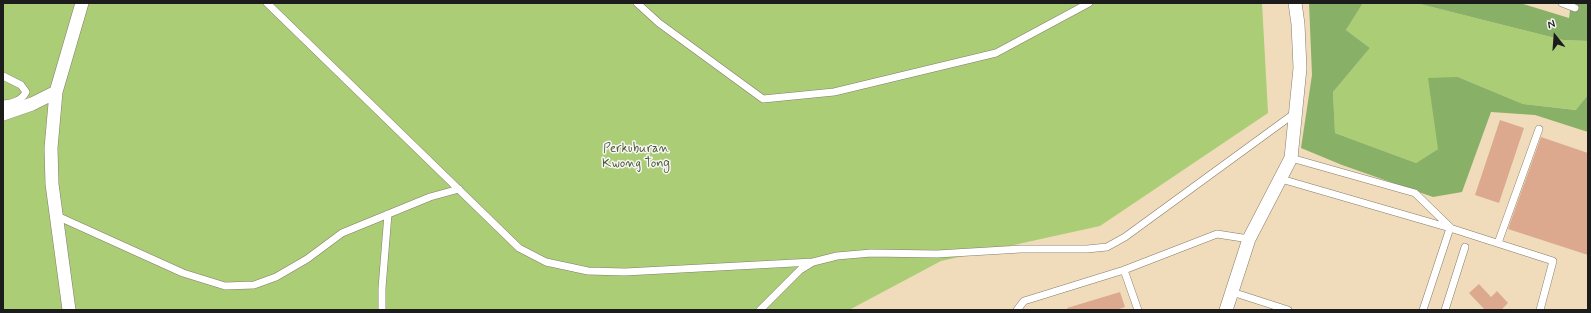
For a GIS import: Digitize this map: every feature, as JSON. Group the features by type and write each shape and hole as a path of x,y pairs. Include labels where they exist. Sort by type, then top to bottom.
{"street":[{"path":"69,310 52,184 51,148 56,92 82,3"},
{"path":"1226,310 1249,239 1291,158 1300,68 1298,24 1294,3"},
{"path":"3,114 32,104 56,92"}],"lane":[{"path":"268,3 520,248 546,262 588,271 625,272 813,262 837,256 871,253 937,254 1021,249 1107,247 1125,237 1296,113"},
{"path":"637,3 659,23 763,99 834,92 996,53 1089,3"},
{"path":"1562,3 1575,8"},
{"path":"3,76 21,85 26,92 23,97 15,102 3,104"},
{"path":"1498,243 1539,129"},
{"path":"1291,158 1415,193 1450,228"},
{"path":"1281,179 1450,228 1553,261 1540,310"},
{"path":"57,216 183,273 226,286 254,285 276,277 307,259 342,233 430,197 459,188"},
{"path":"382,310 383,273 388,214"},
{"path":"1423,310 1450,228"},
{"path":"1017,310 1024,301 1124,270 1217,234 1249,239"},
{"path":"1445,310 1465,247"},
{"path":"760,310 800,270 813,262"},
{"path":"1124,270 1138,310"},
{"path":"1232,292 1288,310"}],"green space":[{"name":"Perkuburan Kwong Tong","path":"3,3 1262,3 1268,113 1100,226 941,261 849,310 3,310"},
{"path":"1309,3 1363,3 1346,30 1370,48 1333,92 1335,133 1416,163 1438,149 1428,78 1458,77 1523,104 1576,110 1588,95 1588,132 1535,115 1491,112 1462,192 1433,197 1342,165 1301,148 1312,75"},
{"path":"1363,3 1416,3 1563,40 1588,41 1588,95 1577,110 1523,104 1458,77 1438,149 1416,163 1335,133 1333,92 1370,48 1346,30"},
{"path":"1416,3 1520,3 1569,18 1571,3 1588,3 1588,41 1563,40"}],"building":[{"path":"1500,120 1524,128 1499,203 1475,195"},
{"path":"1541,137 1588,153 1588,255 1508,229"},
{"path":"1479,284 1491,297 1497,291 1508,303 1501,310 1485,310 1469,293"},
{"path":"1120,292 1125,307 1116,310 1068,310 1067,308"}]}
